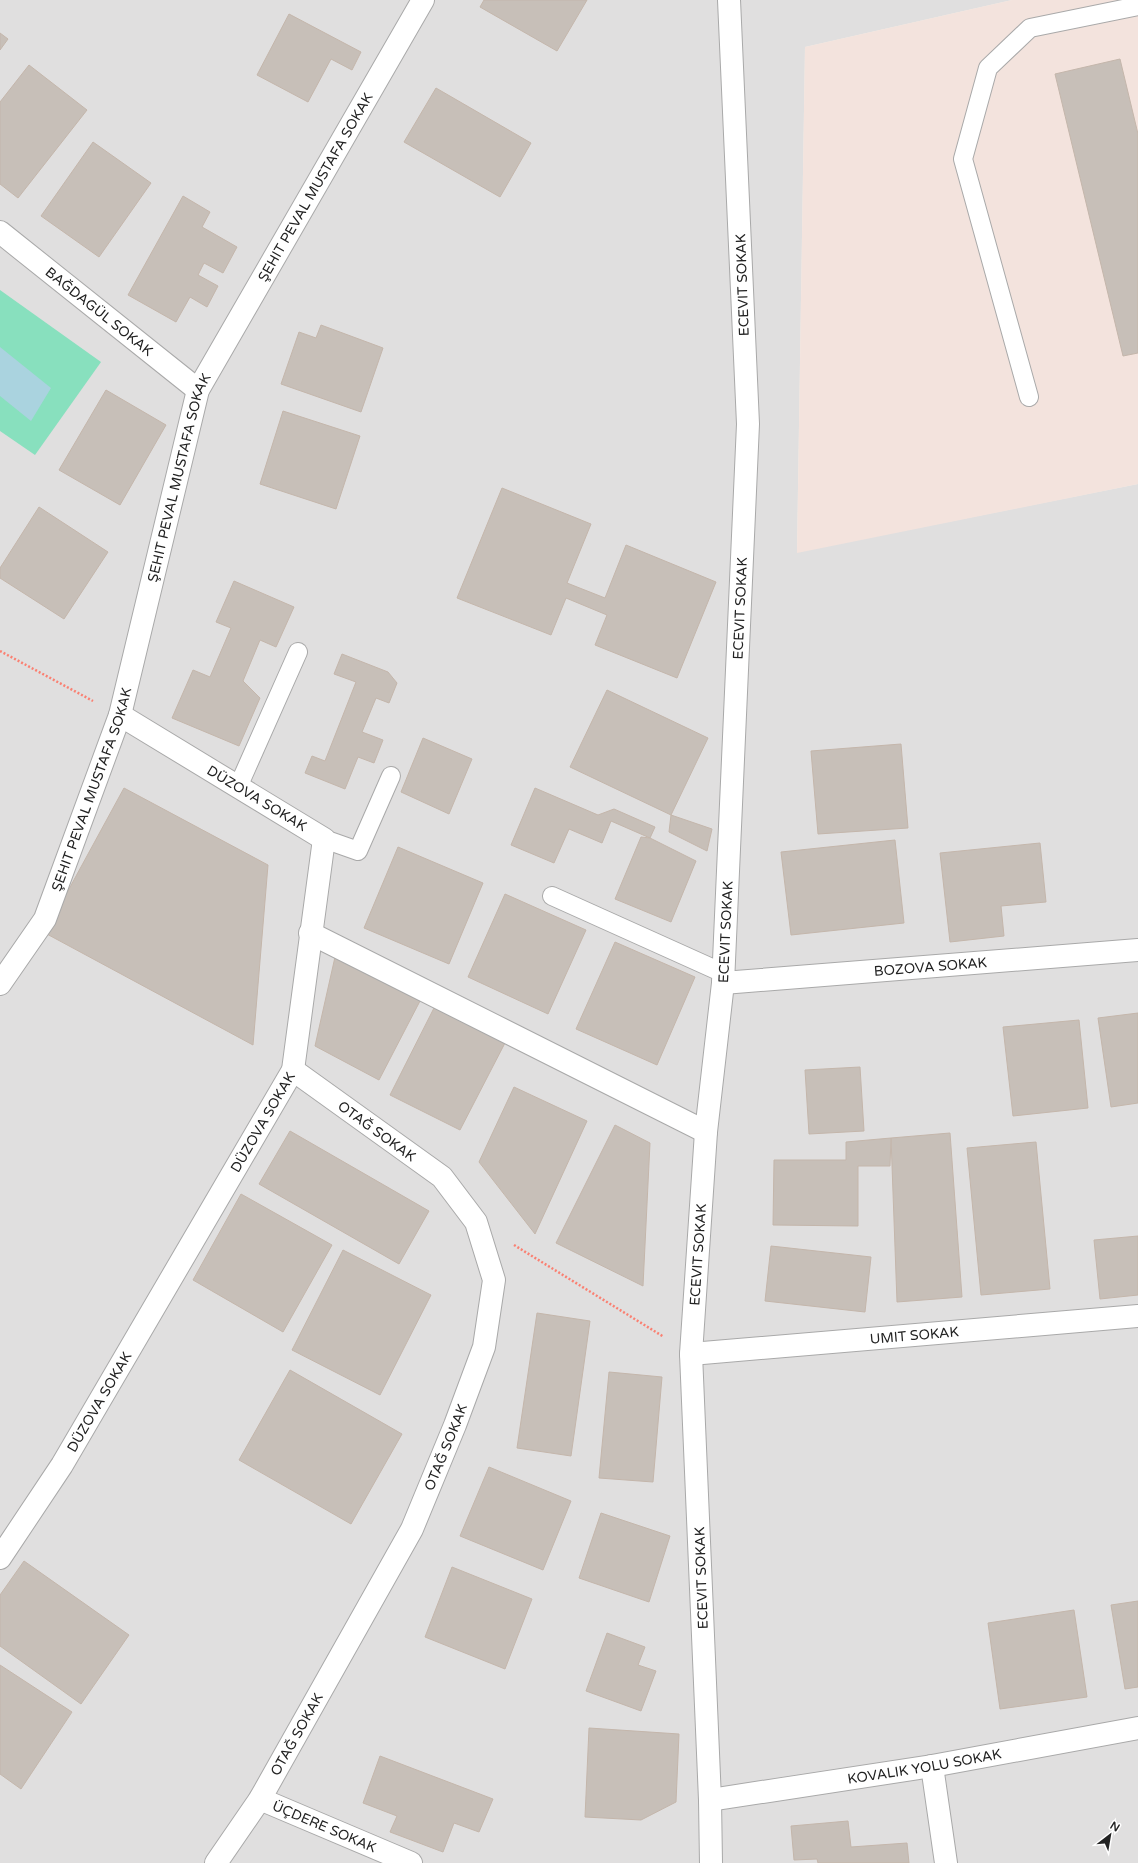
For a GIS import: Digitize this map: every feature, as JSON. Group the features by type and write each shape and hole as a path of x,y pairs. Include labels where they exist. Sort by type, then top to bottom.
{"street":[{"name":"ŞEHIT PEVAL MUSTAFA SOKAK","path":"0,984 45,919 120,715 198,390 423,0"},
{"name":"ECEVIT SOKAK","path":"711,1863 710,1800 691,1354 706,1132 723,978 748,424 729,0"},
{"name":"BAĞDAGÜL SOKAK","path":"0,232 198,390"},
{"name":"DÜZOVA SOKAK","path":"0,1558 62,1465 293,1070 310,933 324,839 120,715"},
{"path":"310,933 706,1132"},
{"name":"BOZOVA SOKAK","path":"723,978 1138,950"},
{"name":"OTAĞ SOKAK","path":"216,1863 260,1799 412,1529 458,1418 484,1347 494,1280 476,1222 442,1177 293,1070"},
{"name":"UMIT SOKAK","path":"691,1354 1138,1316"},
{"path":"710,1800 932,1766 1138,1728"},
{"path":"932,1766 946,1863"},
{"name":"ÜÇDERE SOKAK","path":"260,1799 411,1863"}],"lane":[{"path":"1029,397 963,159 969,136 988,68 1030,28 1138,6"},
{"path":"238,787 298,652"},
{"path":"324,839 358,850 391,776"},
{"path":"552,896 723,978"}],"path":[{"path":"0,651 120,715"},
{"path":"476,1222 691,1354"}],"shaded area":[{"path":"0,0 1012,0 805,47 797,552 1138,484 1138,1863 0,1863"},
{"path":"1012,0 1138,0 1138,484 797,553 805,47"}],"green space":[{"path":"0,290 101,362 35,455 0,431"}],"water":[{"path":"0,347 51,388 31,421 0,396"}],"building":[{"path":"484,0 587,0 557,51 480,7"},
{"path":"289,14 361,52 352,70 331,59 308,102 257,75"},
{"path":"0,33 8,39 0,50"},
{"path":"1120,59 1138,134 1138,353 1123,356 1055,74"},
{"path":"29,65 87,110 18,198 0,184 0,102"},
{"path":"436,88 531,143 500,197 404,142"},
{"path":"93,142 151,183 99,257 41,216"},
{"path":"183,196 210,212 202,227 237,247 223,273 204,263 198,275 218,286 207,307 190,297 176,322 128,295"},
{"path":"321,325 383,348 361,412 281,384 299,332 316,338"},
{"path":"106,390 166,425 120,505 59,470"},
{"path":"283,411 360,436 336,509 260,484"},
{"path":"502,488 591,524 567,583 605,598 626,545 716,582 677,678 595,645 607,615 566,598 551,635 457,598"},
{"path":"39,507 108,552 64,619 0,578 0,568"},
{"path":"234,581 294,607 276,647 260,640 243,681 260,698 239,746 172,718 193,670 210,677 231,628 216,622"},
{"path":"342,654 388,672 397,683 389,703 376,698 362,732 383,740 374,763 358,757 345,789 305,773 312,756 325,761 356,682 334,674"},
{"path":"607,690 708,738 671,815 570,767"},
{"path":"423,738 472,759 449,814 401,792"},
{"path":"901,744 908,828 818,834 811,751"},
{"path":"124,788 268,865 253,1045 45,933"},
{"path":"535,788 598,815 614,809 655,827 650,838 611,821 602,843 569,829 554,863 511,845"},
{"path":"671,815 712,829 707,851 669,832"},
{"path":"641,837 650,838 696,861 671,922 615,899"},
{"path":"895,840 904,923 791,935 781,852"},
{"path":"1040,843 1046,902 1001,906 1004,936 950,942 940,853"},
{"path":"398,847 483,883 449,964 364,928"},
{"path":"505,894 586,930 548,1014 468,977"},
{"path":"615,942 695,977 657,1065 576,1029"},
{"path":"335,957 420,1001 379,1080 315,1046"},
{"path":"435,1006 506,1041 460,1130 390,1095"},
{"path":"1138,1013 1138,1103 1111,1107 1098,1018"},
{"path":"1079,1020 1088,1108 1013,1116 1003,1027"},
{"path":"860,1067 864,1131 809,1134 805,1070"},
{"path":"514,1087 587,1121 535,1234 479,1162"},
{"path":"615,1125 650,1143 643,1286 556,1243"},
{"path":"290,1131 429,1211 399,1264 259,1184"},
{"path":"950,1133 962,1297 897,1302 891,1138"},
{"path":"891,1138 890,1166 858,1166 858,1226 773,1225 774,1160 846,1160 846,1142"},
{"path":"1036,1142 1050,1289 981,1295 967,1148"},
{"path":"241,1194 332,1245 283,1332 193,1280"},
{"path":"1138,1236 1138,1295 1100,1299 1094,1240"},
{"path":"771,1246 871,1257 865,1312 765,1301"},
{"path":"343,1250 431,1295 380,1395 292,1350"},
{"path":"537,1313 590,1321 571,1456 517,1448"},
{"path":"290,1370 402,1434 351,1524 239,1460"},
{"path":"609,1372 662,1377 653,1482 599,1478"},
{"path":"489,1467 571,1501 543,1570 460,1536"},
{"path":"601,1513 670,1536 649,1602 579,1578"},
{"path":"24,1561 129,1635 81,1704 0,1646 0,1595"},
{"path":"452,1567 532,1599 505,1669 425,1637"},
{"path":"1138,1601 1138,1687 1125,1689 1111,1605"},
{"path":"1074,1610 1087,1697 1000,1709 988,1623"},
{"path":"607,1633 645,1647 638,1665 656,1671 641,1711 586,1691"},
{"path":"0,1665 72,1712 21,1789 0,1774"},
{"path":"589,1728 679,1734 676,1802 641,1820 585,1817"},
{"path":"380,1756 493,1799 479,1832 454,1823 443,1852 390,1832 397,1816 363,1803"},
{"path":"848,1821 851,1847 907,1843 909,1863 818,1863 817,1859 794,1860 791,1826"}]}
